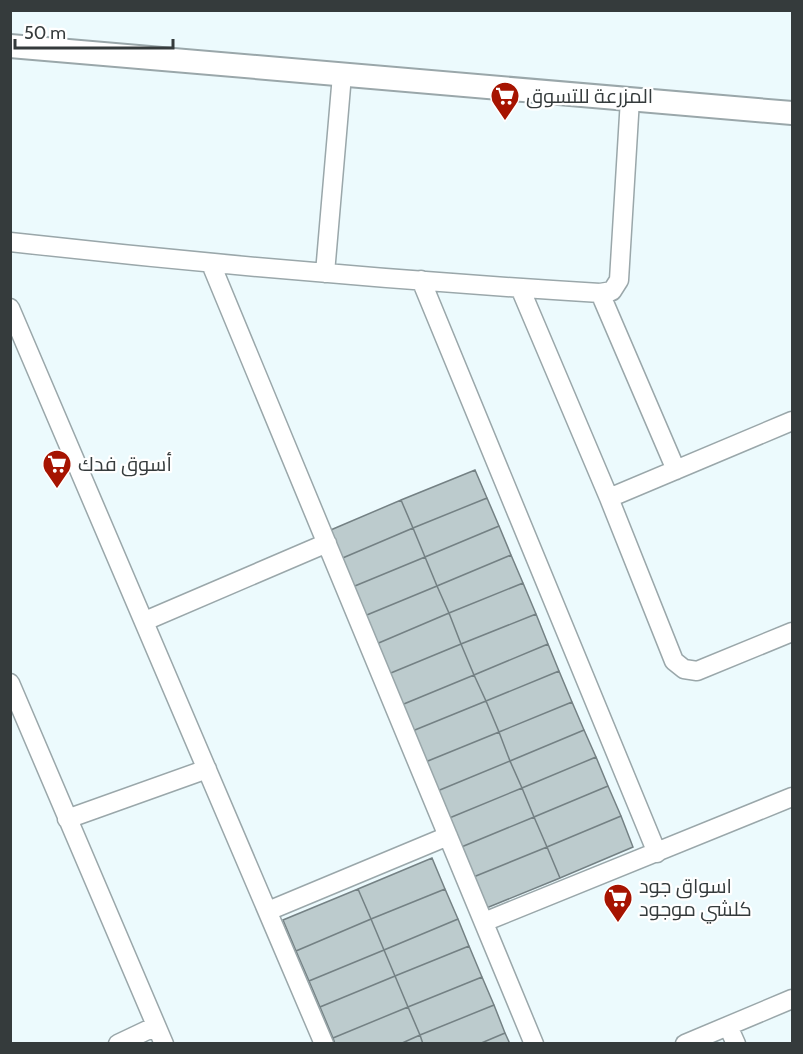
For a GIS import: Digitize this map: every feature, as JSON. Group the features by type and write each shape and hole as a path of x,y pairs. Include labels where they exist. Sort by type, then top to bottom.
{"street":[{"path":"10,46 792,113"},
{"path":"325,273 342,75"},
{"path":"10,250 11,242 211,264 520,288 600,293 612,291 619,280 630,99"},
{"path":"211,264 534,1044"},
{"path":"421,280 657,853"},
{"path":"520,288 609,498 674,661 684,669 697,670 792,632"},
{"path":"600,293 676,470"},
{"path":"10,308 324,1044"},
{"path":"609,498 792,421"},
{"path":"145,621 327,543"},
{"path":"10,684 164,1044"},
{"path":"67,819 207,769"},
{"path":"484,922 792,797"},
{"path":"268,911 448,836"},
{"path":"685,1044 792,999"},
{"path":"118,1044 156,1026"},
{"path":"728,1026 736,1044"}],"building":[{"path":"475,470 487,498 413,528 401,500"},
{"path":"487,498 499,526 425,557 413,528"},
{"path":"401,500 413,528 338,560 326,532"},
{"path":"499,526 511,555 437,586 425,557"},
{"path":"413,528 425,557 350,588 338,560"},
{"path":"511,555 523,583 449,613 437,586"},
{"path":"425,557 437,586 362,617 350,588"},
{"path":"523,583 536,614 461,644 449,613"},
{"path":"437,586 449,613 374,645 362,617"},
{"path":"449,613 461,644 386,675 374,645"},
{"path":"536,614 548,644 474,675 461,644"},
{"path":"461,644 474,675 399,706 386,675"},
{"path":"548,644 559,671 486,701 474,675"},
{"path":"559,671 572,702 499,732 486,701"},
{"path":"474,675 486,701 410,732 399,706"},
{"path":"486,701 499,732 423,763 410,732"},
{"path":"572,702 584,730 510,761 499,732"},
{"path":"584,730 596,757 522,788 510,761"},
{"path":"499,732 510,761 435,792 423,763"},
{"path":"596,757 608,786 534,817 522,788"},
{"path":"510,761 522,788 447,819 435,792"},
{"path":"608,786 621,816 547,847 534,817"},
{"path":"522,788 534,817 459,848 447,819"},
{"path":"621,816 633,847 560,878 547,847"},
{"path":"534,817 547,847 471,878 459,848"},
{"path":"547,847 560,878 484,909 471,878"},
{"path":"432,858 445,889 371,919 358,889"},
{"path":"358,889 371,919 296,951 283,920"},
{"path":"445,889 458,919 384,950 371,919"},
{"path":"371,919 384,950 309,981 296,951"},
{"path":"458,919 469,946 395,976 384,950"},
{"path":"469,946 482,977 408,1007 395,976"},
{"path":"384,950 395,976 320,1007 309,981"},
{"path":"395,976 408,1007 333,1038 320,1007"},
{"path":"482,977 494,1005 420,1035 408,1007"},
{"path":"494,1005 505,1033 479,1044 423,1044 420,1035"},
{"path":"408,1007 420,1035 400,1044 335,1044 333,1038"},
{"path":"505,1033 510,1044 479,1044"},
{"path":"420,1035 423,1044 400,1044"}],"place":[{"name":"المزرعة للتسوق","path":"505,122"},
{"name":"أسوق فدك","path":"57,490"},
{"name":"اسواق جود كلشي موجود","path":"618,924"}]}
